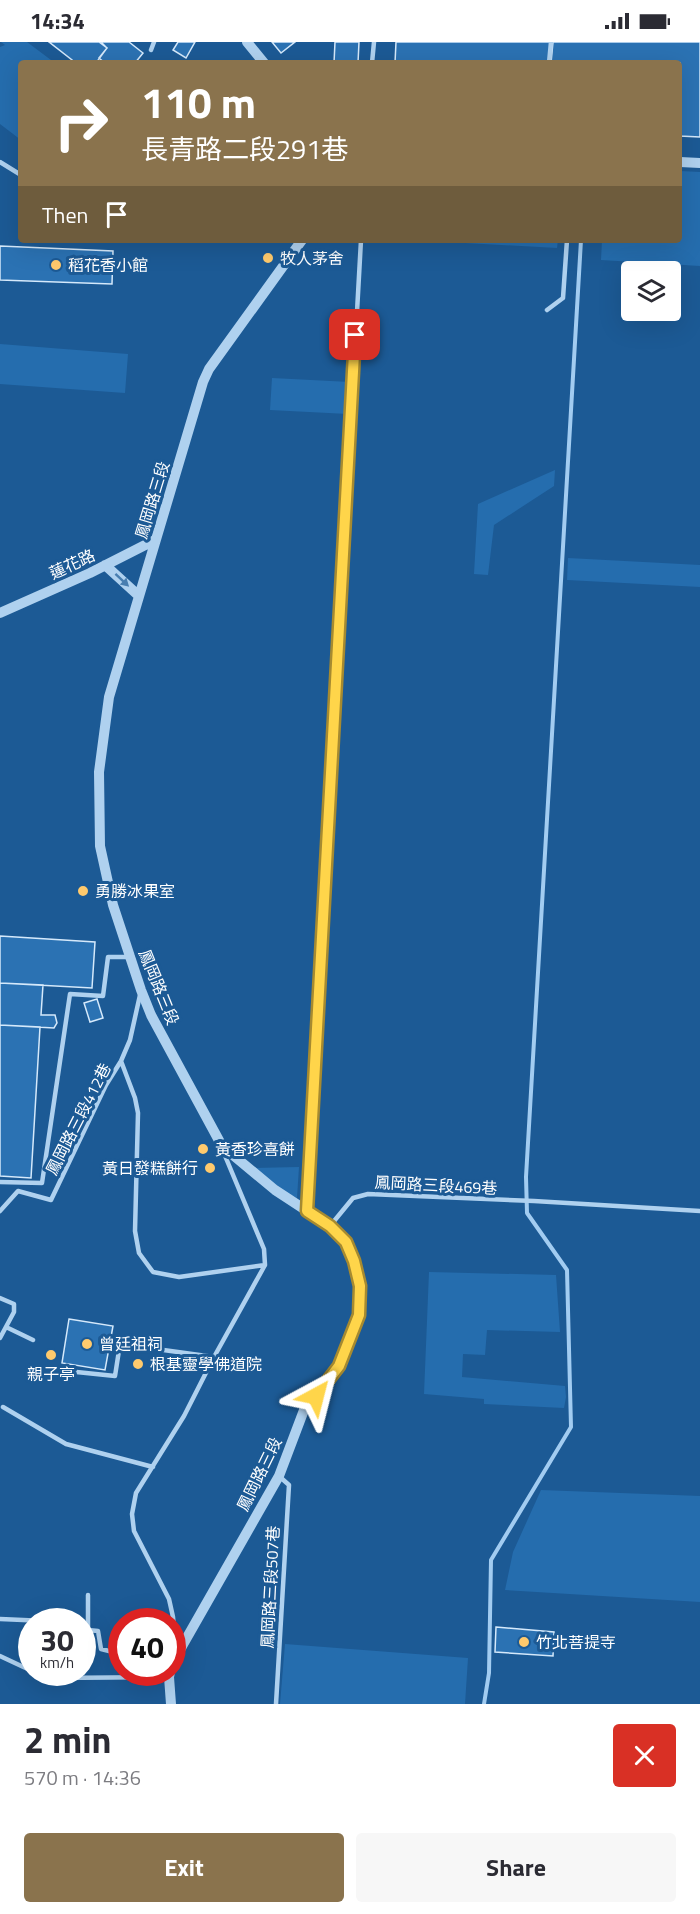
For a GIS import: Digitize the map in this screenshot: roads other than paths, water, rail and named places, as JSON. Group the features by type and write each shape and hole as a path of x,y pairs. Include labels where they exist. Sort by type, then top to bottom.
{"street":[{"path":"247,42 262,60"},
{"path":"682,162 700,163"},
{"name":"鳳岡路三段","path":"186,1638 279,1476 304,1410 339,1366 359,1315 360,1286 354,1261 346,1242 330,1226 274,1190 222,1146 151,1015 113,904 100,846 99,772 109,697 203,382 209,369 300,243"},
{"name":"蓮花路","path":"0,613 155,540"},
{"path":"105,565 139,596"},
{"name":"鳳岡路三段","path":"171,1686 171,1704"}],"lane":[{"path":"151,50 154,42"},
{"path":"372,60 374,42"},
{"path":"549,60 551,42"},
{"path":"0,162 18,173"},
{"path":"307,1211 361,243"},
{"path":"548,310 563,298 567,243"},
{"path":"0,1182 42,1183 70,994 104,996 108,957 130,957"},
{"name":"鳳岡路三段412巷","path":"0,1211 18,1191 51,1200 130,1040 141,990"},
{"path":"121,1061 135,1098 138,1113 135,1232 139,1253 153,1272 179,1277 265,1265"},
{"path":"171,1608 169,1599 136,1536 132,1514 136,1493 184,1416 265,1265 264,1249 222,1146"},
{"name":"鳳岡路三段469巷","path":"330,1226 353,1198 368,1194 700,1211"},
{"path":"0,1298 14,1304 14,1312 0,1338"},
{"path":"6,1327 33,1340"},
{"path":"57,1370 115,1376 120,1344 214,1357"},
{"path":"3,1407 66,1444 153,1467"},
{"name":"鳳岡路三段507巷","path":"276,1704 288,1485 279,1476"},
{"path":"88,1595 88,1630 98,1631 100,1649 108,1651"},
{"path":"0,1619 18,1620"},
{"path":"0,1656 18,1665"}],"waterway":[{"path":"484,1704 489,1673 491,1560 571,1427 567,1270 527,1213 526,1177 581,243"}],"place":[{"name":"牧人茅舍","path":"268,258"},
{"name":"稻花香小館","path":"56,265"},
{"name":"勇勝冰果室","path":"83,891"},
{"name":"黃香珍喜餅","path":"203,1149"},
{"name":"黃日發糕餅行","path":"210,1168"},
{"name":"曾廷祖祠","path":"87,1344"},
{"name":"親子亭","path":"51,1355"},
{"name":"根基靈學佛道院","path":"138,1364"},
{"name":"竹北菩提寺","path":"524,1642"}]}
